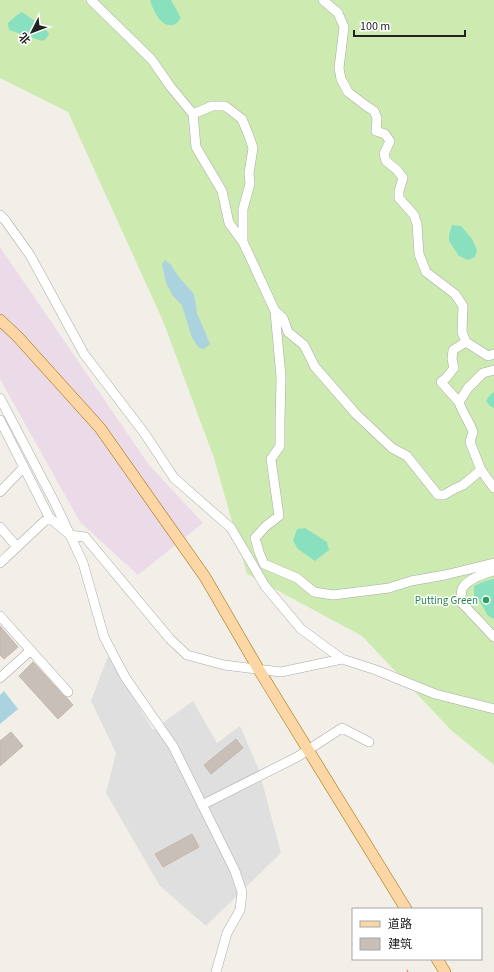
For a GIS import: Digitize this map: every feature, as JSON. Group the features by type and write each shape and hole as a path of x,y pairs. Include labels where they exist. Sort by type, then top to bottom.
{"main road":[{"path":"0,320 18,337 100,428 205,577 259,670 405,908"},
{"path":"438,960 445,972"}],"street":[{"path":"323,0 338,13 344,27 339,68 340,79 348,92 374,111 377,118 376,131 385,134 390,141 384,154 386,161 397,170 403,178 399,191 399,198 414,215 417,224 419,254 426,272 455,294 463,306 462,332 466,342 488,356 494,354"},
{"path":"95,1 152,60 170,86 193,114 196,146 222,191 229,223 243,242 274,311 281,377 280,446 271,459 279,516 266,526 256,538 259,552 264,564 297,578 314,592 333,595 389,588 494,563"},
{"path":"193,114 212,106 225,106 242,119 249,136 253,148 249,173 250,184 243,209 243,242"},
{"path":"0,215 30,255 84,354 145,434 174,478 231,528 265,586 301,629 342,659 376,670 435,694 494,709"},
{"path":"274,311 282,318 288,332 304,345 315,368 356,414 392,448 407,456 438,495 444,495 463,486 481,470"},
{"path":"466,342 453,350 452,359 454,368 441,382 459,402 462,411 470,423 474,432 470,442 481,470 494,488"},
{"path":"459,402 468,388 483,373 494,370"},
{"path":"0,398 56,505 83,563 104,637 126,677 172,746 235,871 242,892 240,910 227,933 216,972"},
{"path":"0,420 49,517 70,535 85,537 170,639 187,654 224,665 281,672 342,659"},
{"path":"0,492 24,467"},
{"path":"1,561 49,517"},
{"path":"0,527 17,547"},
{"path":"494,568 493,571 482,574 470,580 462,589 461,602 494,637"},
{"path":"0,616 68,692"},
{"path":"0,678 30,650"},
{"path":"202,805 297,757 342,728 369,742"}],"shaded area":[{"path":"0,247 149,465 203,523 138,575 80,522 0,379"},
{"path":"108,656 153,730 193,701 217,743 240,726 259,770 281,853 206,926 160,886 106,793 116,753 91,701"}],"green space":[{"path":"0,0 494,0 494,765 452,731 362,636 247,574 214,458 163,321 68,112 0,78"},
{"path":"150,0 171,0 181,18 176,24 166,24 157,16"},
{"path":"22,12 45,28 49,34 46,39 42,41 9,30 8,23"},
{"path":"452,225 461,226 472,239 477,250 475,257 468,260 459,256 449,241"},
{"path":"494,392 494,408 486,401"},
{"path":"305,528 327,542 329,550 315,561 298,549 293,541 297,529"},
{"name":"Putting Green","path":"494,579 494,619 488,616 482,605 474,596 474,586"}],"water":[{"path":"165,260 171,265 178,276 194,294 197,313 210,344 204,349 199,348 192,338 182,305 173,296 166,283 162,264"},
{"path":"4,691 18,709 0,724 0,695"}],"building":[{"path":"0,626 18,647 4,659 0,655"},
{"path":"33,662 73,705 58,719 19,676"},
{"path":"11,732 23,746 0,766 0,741"},
{"path":"236,739 243,748 211,774 204,765"},
{"path":"192,834 199,847 163,867 155,854"}],"place":[{"name":"Putting Green","path":"486,600"}]}
